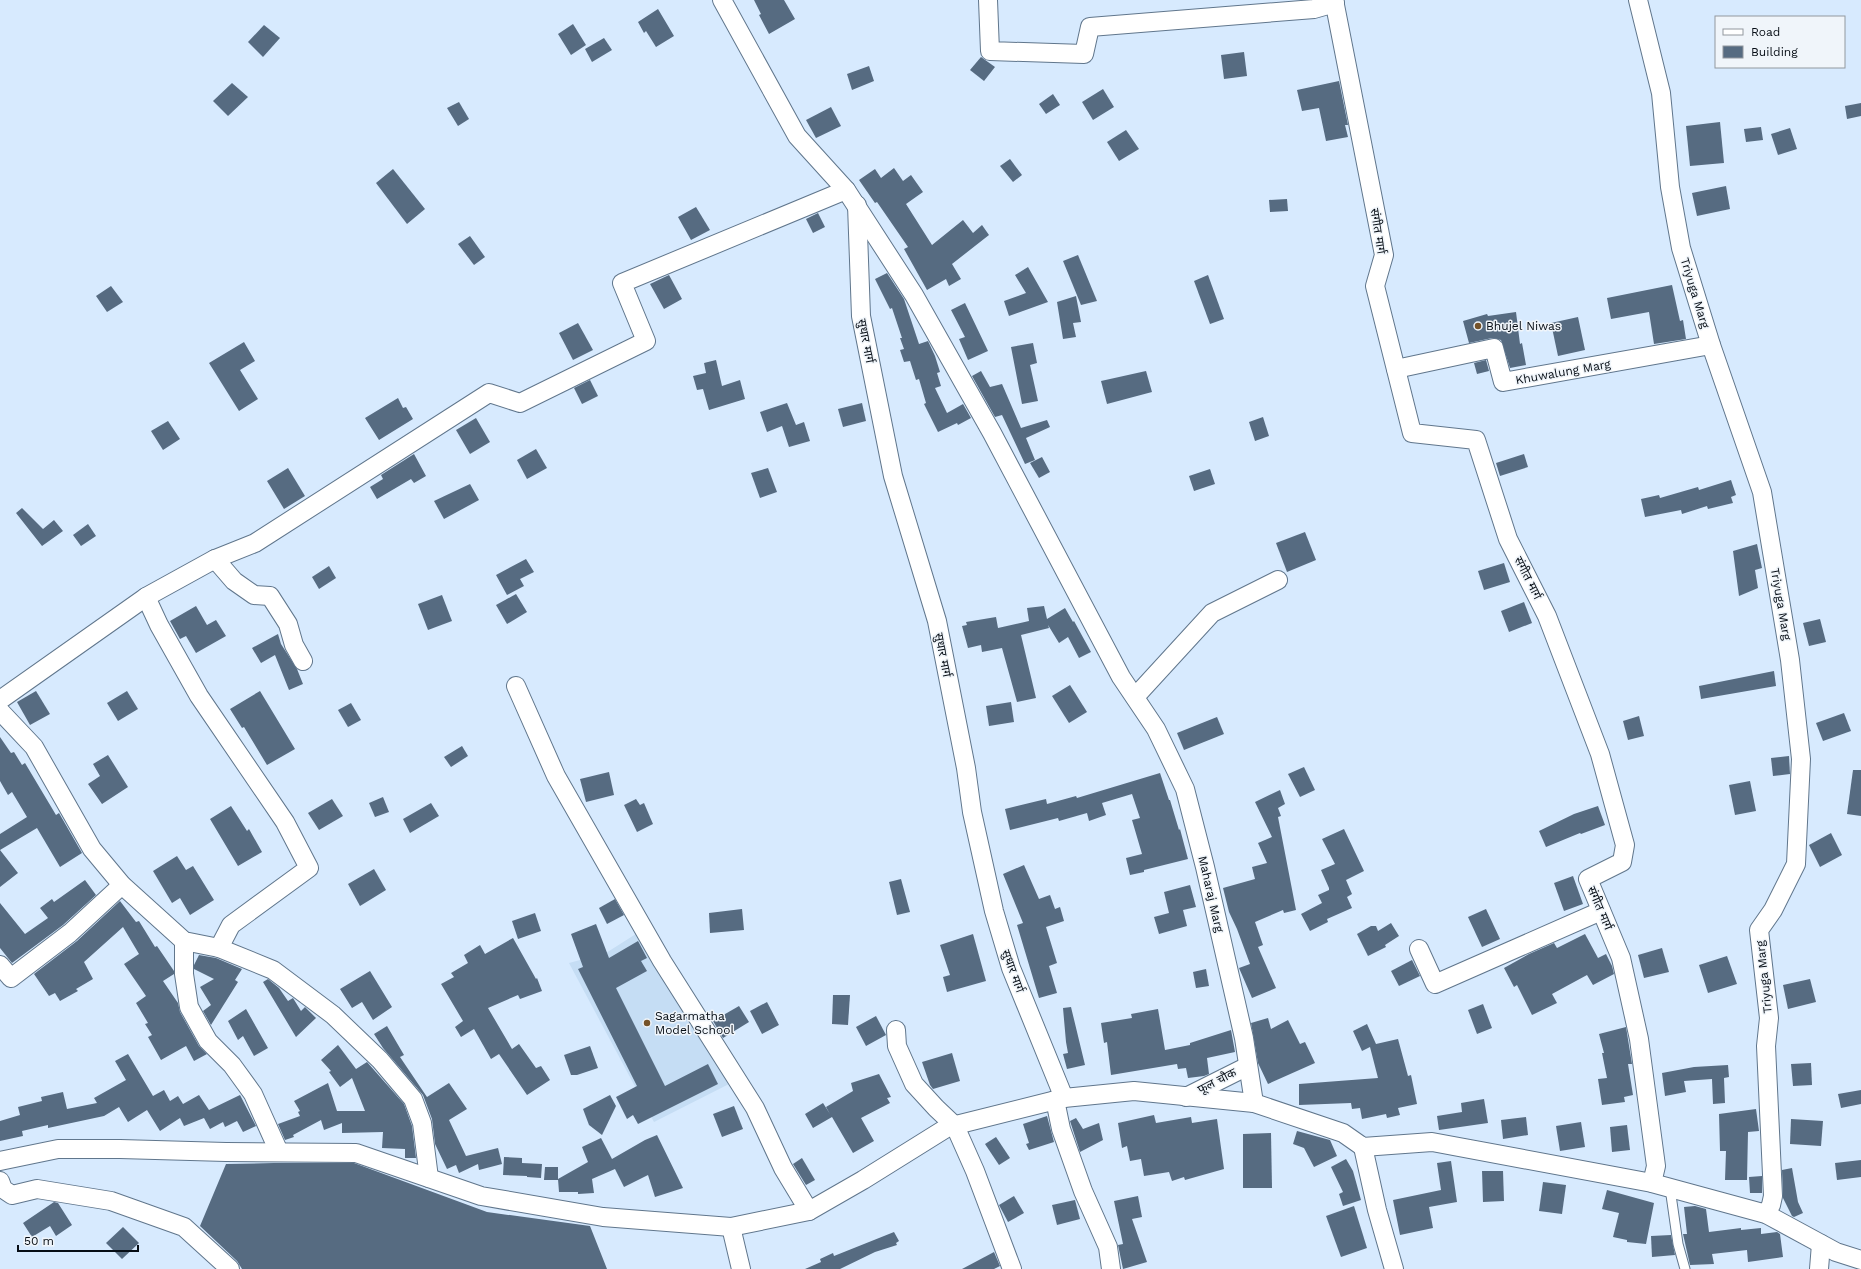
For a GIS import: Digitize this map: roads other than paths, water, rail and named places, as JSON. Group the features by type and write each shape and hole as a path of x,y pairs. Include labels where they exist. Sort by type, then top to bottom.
{"street":[{"name":"Maharaj Marg","path":"722,0 797,136 851,197 914,295 992,433 1121,677 1156,729 1185,789 1207,875 1244,1038 1254,1103"},
{"path":"988,0 990,51 1084,54 1090,26 1314,9 1334,1"},
{"name":"Triyuga Marg","path":"1638,0 1661,93 1670,187 1682,248 1711,345 1762,492 1790,660 1801,759 1796,864 1773,910 1759,930 1769,1018 1766,1046 1773,1196 1772,1205 1766,1214"},
{"name":"संगीत मार्ग","path":"1334,1 1384,255 1375,286 1412,433 1476,440 1508,539 1547,616 1600,754 1625,845 1622,862 1588,879 1621,958 1639,1039 1656,1166 1652,1183"},
{"path":"0,700 146,597 215,559 256,543 489,393 520,403 646,341 622,283 851,197"},
{"name":"सुधार मार्ग","path":"851,197 861,316 893,476 937,621 966,768 972,812 994,911 1011,968 1059,1099 1061,1129 1083,1191 1108,1247 1111,1269"},
{"name":"Khuwalung Marg","path":"1396,370 1494,348 1503,382 1711,345"},
{"path":"215,559 234,581 254,595 270,596 288,624 294,645 303,661"},
{"path":"1135,697 1212,613 1278,580"},
{"path":"146,597 159,625 199,696 285,822 310,868 231,925 219,948"},
{"path":"516,686 556,776 662,961 755,1108 783,1168 809,1211"},
{"path":"0,710 34,747 92,849 122,885 184,941 219,948 273,970 333,1015 380,1060 413,1099 422,1122 428,1178"},
{"path":"0,965 11,978 70,933 122,885"},
{"path":"1419,949 1436,984 1601,911"},
{"path":"184,941 184,974 189,1007 208,1041 232,1065 253,1094 279,1152"},
{"path":"896,1030 897,1046 914,1084 955,1126 975,1171 1012,1269"},
{"name":"फूल चौक","path":"1186,1096 1248,1066"},
{"path":"0,1161 58,1149 356,1153 481,1196 603,1218 731,1227 809,1211 863,1180 948,1127 1059,1099 1134,1091 1254,1103 1343,1133 1363,1147 1432,1142 1652,1183 1766,1214 1836,1252 1861,1260"},
{"path":"1363,1147 1377,1210 1394,1269"},
{"path":"0,1181 3,1189 12,1195 37,1189 111,1201 184,1228 230,1269"},
{"path":"731,1227 741,1269"},
{"path":"1819,1269 1821,1244"}],"lane":[{"path":"1670,1188 1678,1244 1685,1269"}],"place":[{"name":"Bhujel Niwas","path":"1478,326"},
{"name":"Sagarmatha Model School","path":"647,1023"}]}
